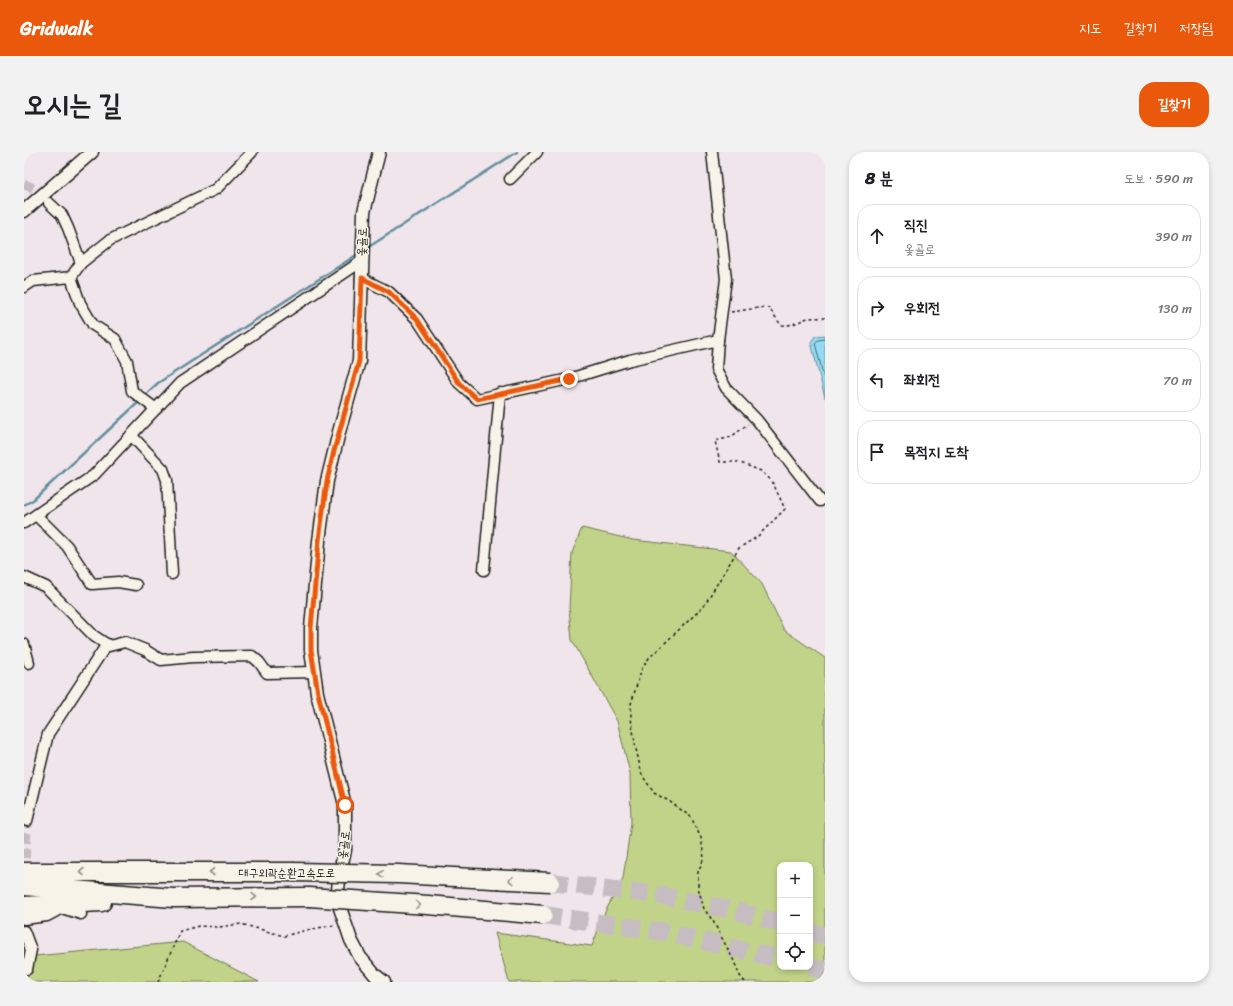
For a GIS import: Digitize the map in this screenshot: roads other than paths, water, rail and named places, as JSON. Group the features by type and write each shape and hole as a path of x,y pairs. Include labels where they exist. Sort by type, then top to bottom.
{"highway":[{"path":"24,863 59,872"},
{"name":"대구외곽순환고속도로","path":"24,872 293,872 398,874 550,882"},
{"name":"대구외곽순환고속도로","path":"24,886 173,898 309,897 543,915"},
{"path":"24,906 173,898"}],"street":[{"path":"24,211 92,152"},
{"path":"24,287 33,281 71,277 81,263 110,240 216,189 252,152"},
{"name":"옻골로","path":"379,152 364,212 359,361 327,481 319,540 311,628 311,650 318,693 345,805 345,850 340,871 338,890 339,905 344,923 360,957 375,975 384,982"},
{"path":"510,179 537,152"},
{"path":"712,152 726,279 721,313 716,369 726,388 754,417 820,501"},
{"path":"50,203 62,215 81,263"},
{"path":"24,523 94,475 180,383 362,261"},
{"path":"71,277 80,303 93,325 115,339 127,362 132,391 156,409"},
{"path":"362,278 389,292 417,319 459,383 477,399 569,379 630,360 718,340"},
{"path":"484,570 500,393"},
{"path":"131,435 163,469 167,480 172,574"},
{"path":"36,515 67,546 92,584 118,582 136,585"},
{"path":"24,577 46,586 94,636 109,646 125,642 145,650 161,660 193,657 252,656 259,662 267,673 314,672"},
{"path":"24,644 29,663"},
{"path":"26,821 48,734 107,644"},
{"path":"24,919 46,916 60,909 81,914"},
{"path":"24,931 31,950 27,969"}],"water":[{"path":"825,335 825,398 811,342 815,336"}],"waterway":[{"path":"367,248 517,152"},
{"path":"144,396 158,383 358,254"},
{"path":"24,505 33,500 141,400"}],"tunnel":[{"path":"24,184 37,190 47,200"},
{"path":"24,873 27,821"},
{"path":"550,882 658,895 741,912 777,922"},
{"path":"543,915 665,932 777,958"},
{"path":"813,933 825,936"},
{"path":"813,968 825,971"}]}
